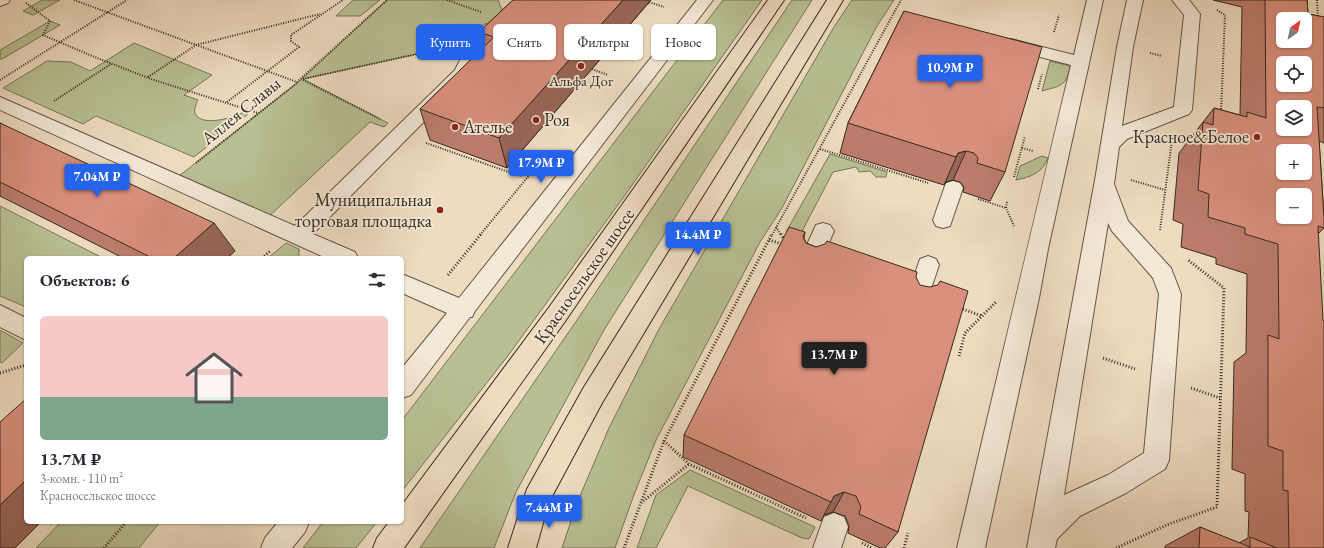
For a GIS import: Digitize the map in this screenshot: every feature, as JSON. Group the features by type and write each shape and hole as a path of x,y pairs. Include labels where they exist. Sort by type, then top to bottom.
{"main road":[{"name":"Красносельское шоссе","path":"387,548 558,313 776,0"},
{"path":"522,548 537,498 593,395 834,0"}],"street":[{"path":"298,236 462,73 468,60 528,0"},
{"path":"404,385 464,310 705,0"},
{"path":"971,548 1095,0"},
{"path":"1043,540 1070,506 1117,484 1156,460 1170,294 1163,274 1119,225 1110,146 1125,48 1135,0"},
{"path":"1110,146 1120,134 1183,110 1192,14 1180,0"},
{"path":"994,40 1080,62"},
{"path":"0,103 298,236 318,253 335,256"},
{"path":"1043,540 1115,181"},
{"path":"943,220 953,188"},
{"path":"809,264 823,231"},
{"path":"916,303 928,265"},
{"path":"404,284 464,310"},
{"path":"0,315 24,329"},
{"path":"275,548 293,524"}],"path":[{"path":"74,0 297,82"},
{"path":"0,80 127,0"},
{"path":"227,102 299,47 291,41 291,35 320,14 343,0"},
{"path":"302,79 387,0"},
{"path":"447,0 507,22"},
{"path":"624,548 664,441 769,240 901,0"},
{"path":"1317,0 1318,22"},
{"path":"644,8 649,2 664,7"},
{"path":"32,6 37,12 50,21 44,35 111,64 188,92 227,102 258,113"},
{"path":"1212,7 1226,15 1221,119"},
{"path":"148,77 196,45 320,14"},
{"path":"302,79 416,54"},
{"path":"75,88 111,64"},
{"path":"596,64 592,69 608,75"},
{"path":"302,79 383,121"},
{"name":"Аллея Славы","path":"200,160 302,79"},
{"path":"401,134 520,176 535,171"},
{"path":"1014,177 1025,136"},
{"path":"1159,234 1172,136"},
{"path":"524,148 519,154 536,160"},
{"path":"820,149 928,183"},
{"path":"445,279 531,172"},
{"path":"1115,181 1165,190"},
{"path":"972,197 1006,208"},
{"path":"1007,202 1006,208 1016,231"},
{"path":"769,240 788,246 776,227"},
{"path":"1116,548 1169,524 1216,507 1224,288 1186,259"},
{"path":"959,356 966,333 994,304"},
{"path":"952,306 982,316"},
{"path":"1101,357 1135,369"},
{"path":"0,373 24,366"},
{"path":"1190,388 1220,398"},
{"path":"664,441 670,444 680,458 689,464 823,532"},
{"path":"641,503 689,464"},
{"path":"104,548 124,524"},
{"path":"904,548 908,533"}],"green space":[{"path":"42,0 60,0 33,15 23,11"},
{"path":"353,0 380,0 360,16 336,16"},
{"path":"387,0 498,0 507,22 485,24 416,24 416,54 303,79 388,123 384,127 370,122 264,221 174,180 302,79"},
{"path":"723,0 762,0 623,198 507,357 404,488 404,417 677,60 716,60 716,24 705,24"},
{"path":"792,0 812,0 604,330 516,492 494,548 420,548 577,320"},
{"path":"852,0 894,0 877,26 782,208 760,242 656,440 615,548 562,548 577,503 609,428 659,329 834,27"},
{"path":"50,21 60,25 0,59 0,50"},
{"path":"134,43 212,75 184,95 198,100 195,112 200,119 212,121 220,120 244,112 248,114 194,157 96,116 83,124 3,88 47,61 71,62 90,71"},
{"path":"1050,61 1070,66 1069,73 1064,82 1058,86 1042,91"},
{"path":"830,154 887,172 886,177 876,177 870,171 859,172 856,167 833,172 799,237 786,232"},
{"path":"1042,156 1048,158 1046,163 1039,171 1031,176 1016,180 1020,166"},
{"path":"0,206 99,256 24,256 24,306 0,296"},
{"path":"286,243 299,249 299,256 270,256"},
{"path":"0,330 23,343 2,363 0,362"},
{"path":"690,470 815,527 809,539 802,538 688,486 656,548 637,548 656,495"},
{"path":"59,524 158,524 139,548 36,548"},
{"path":"321,524 375,524 356,548 303,548"}],"building":[{"path":"513,0 623,0 601,24 564,24 564,60 569,60 499,138 420,109 470,60 485,60 485,46 493,38 493,60 556,60 556,24 493,24 493,37 485,34 485,26"},
{"path":"1265,0 1307,0 1308,12 1276,12 1276,48 1312,48 1312,15 1324,17 1324,108 1317,107 1324,217 1324,228 1318,226 1324,321 1324,548 1289,548 1288,491 1283,490 1283,451 1268,446 1268,335 1279,339 1278,244 1245,234 1245,228 1208,217 1209,194 1198,190 1203,122 1213,125 1214,108 1247,117 1247,112 1266,118"},
{"path":"904,11 1042,47 1005,172 977,163 978,158 974,153 966,151 958,153 956,157 848,123"},
{"path":"0,123 214,223 176,256 148,256 0,182"},
{"path":"789,227 805,232 803,237 806,243 816,247 825,244 827,241 917,272 916,277 920,285 929,287 938,285 940,281 968,291 898,532 859,514 861,507 856,496 844,492 834,496 831,502 684,435"},
{"path":"24,401 24,482 0,505 0,422"},
{"path":"1200,527 1250,547 1250,537 1277,548 1199,548"}],"place":[{"name":"Альфа Дог","path":"581,66"},
{"name":"Роя","path":"536,120"},
{"name":"Ателье","path":"455,127"},
{"name":"Красное&Белое","path":"1257,137"},
{"name":"Муниципальная торговая площадка","path":"440,210"}]}
